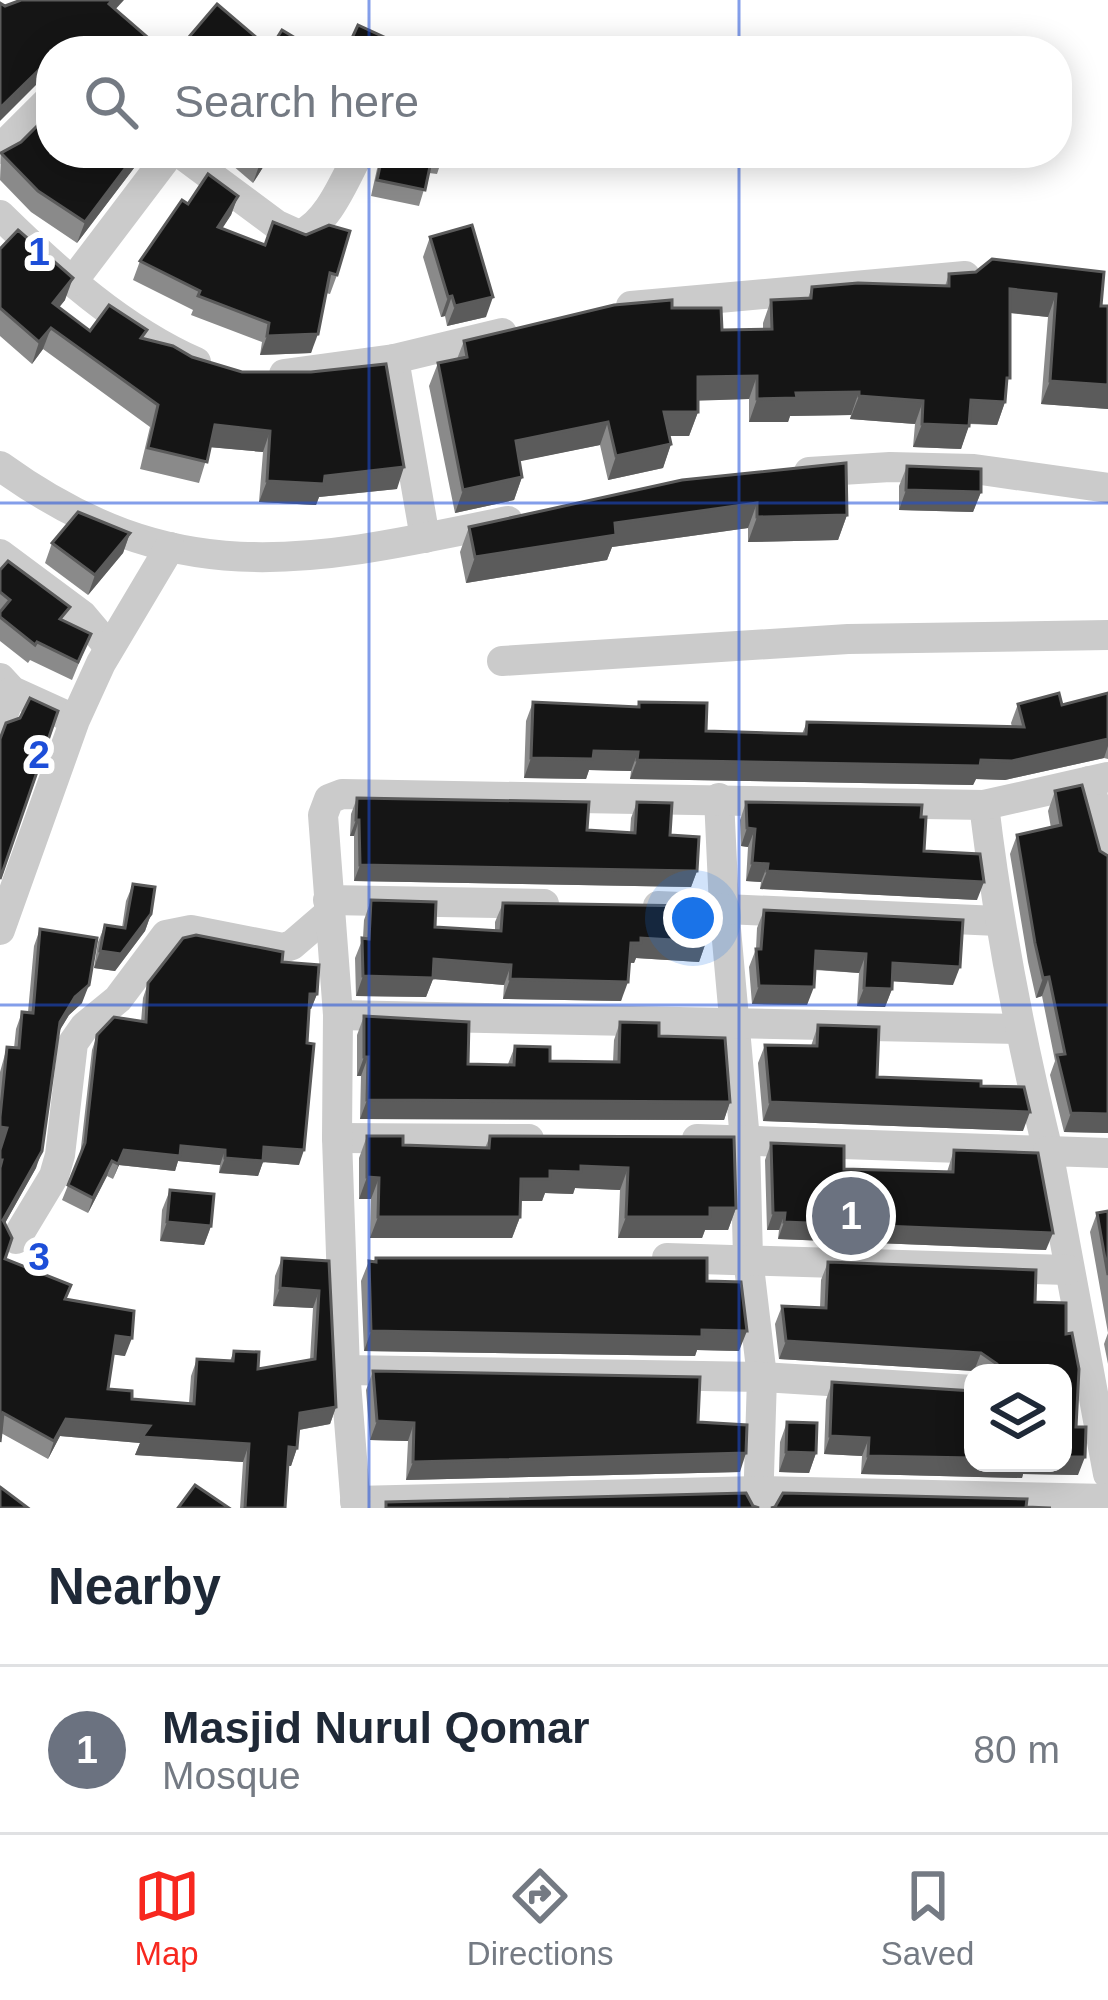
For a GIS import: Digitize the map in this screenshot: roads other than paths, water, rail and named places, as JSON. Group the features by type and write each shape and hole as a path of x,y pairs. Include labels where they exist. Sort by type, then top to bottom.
{"street":[{"path":"0,149 36,113"},
{"path":"73,280 158,168"},
{"path":"200,168 299,235 310,230 351,168"},
{"path":"0,215 129,323 191,360 223,370"},
{"path":"602,309 965,276"},
{"path":"260,374 303,374 394,359 532,326"},
{"path":"394,359 425,538"},
{"path":"0,466 102,526 170,548 230,559 360,552 540,514"},
{"path":"786,474 890,467 974,469 1108,488"},
{"path":"0,930 75,720 109,647 170,548"},
{"path":"0,554 82,615 109,647"},
{"path":"502,662 848,639 1108,634"},
{"path":"0,723 6,684 75,720"},
{"path":"1108,858 1098,779 984,805 342,794 324,806 338,1015 337,1138 355,1258 345,1370 355,1505 1108,1499"},
{"path":"719,797 745,1139 748,1258 762,1377 758,1500"},
{"path":"984,805 998,921 1048,1151 1068,1270 1077,1396 1108,1474"},
{"path":"16,1239 54,1176 61,1155 73,1043 85,1026 118,999 166,935 191,930 283,948 292,945 328,907 584,905"},
{"path":"630,906 998,921"},
{"path":"338,1015 1018,1029"},
{"path":"337,1138 564,1139"},
{"path":"677,1139 1108,1153"},
{"path":"629,1258 1068,1270"},
{"path":"345,1370 762,1377 964,1389"}],"place":[{"name":"Masjid Nurul Qomar","path":"851,1216"}]}
